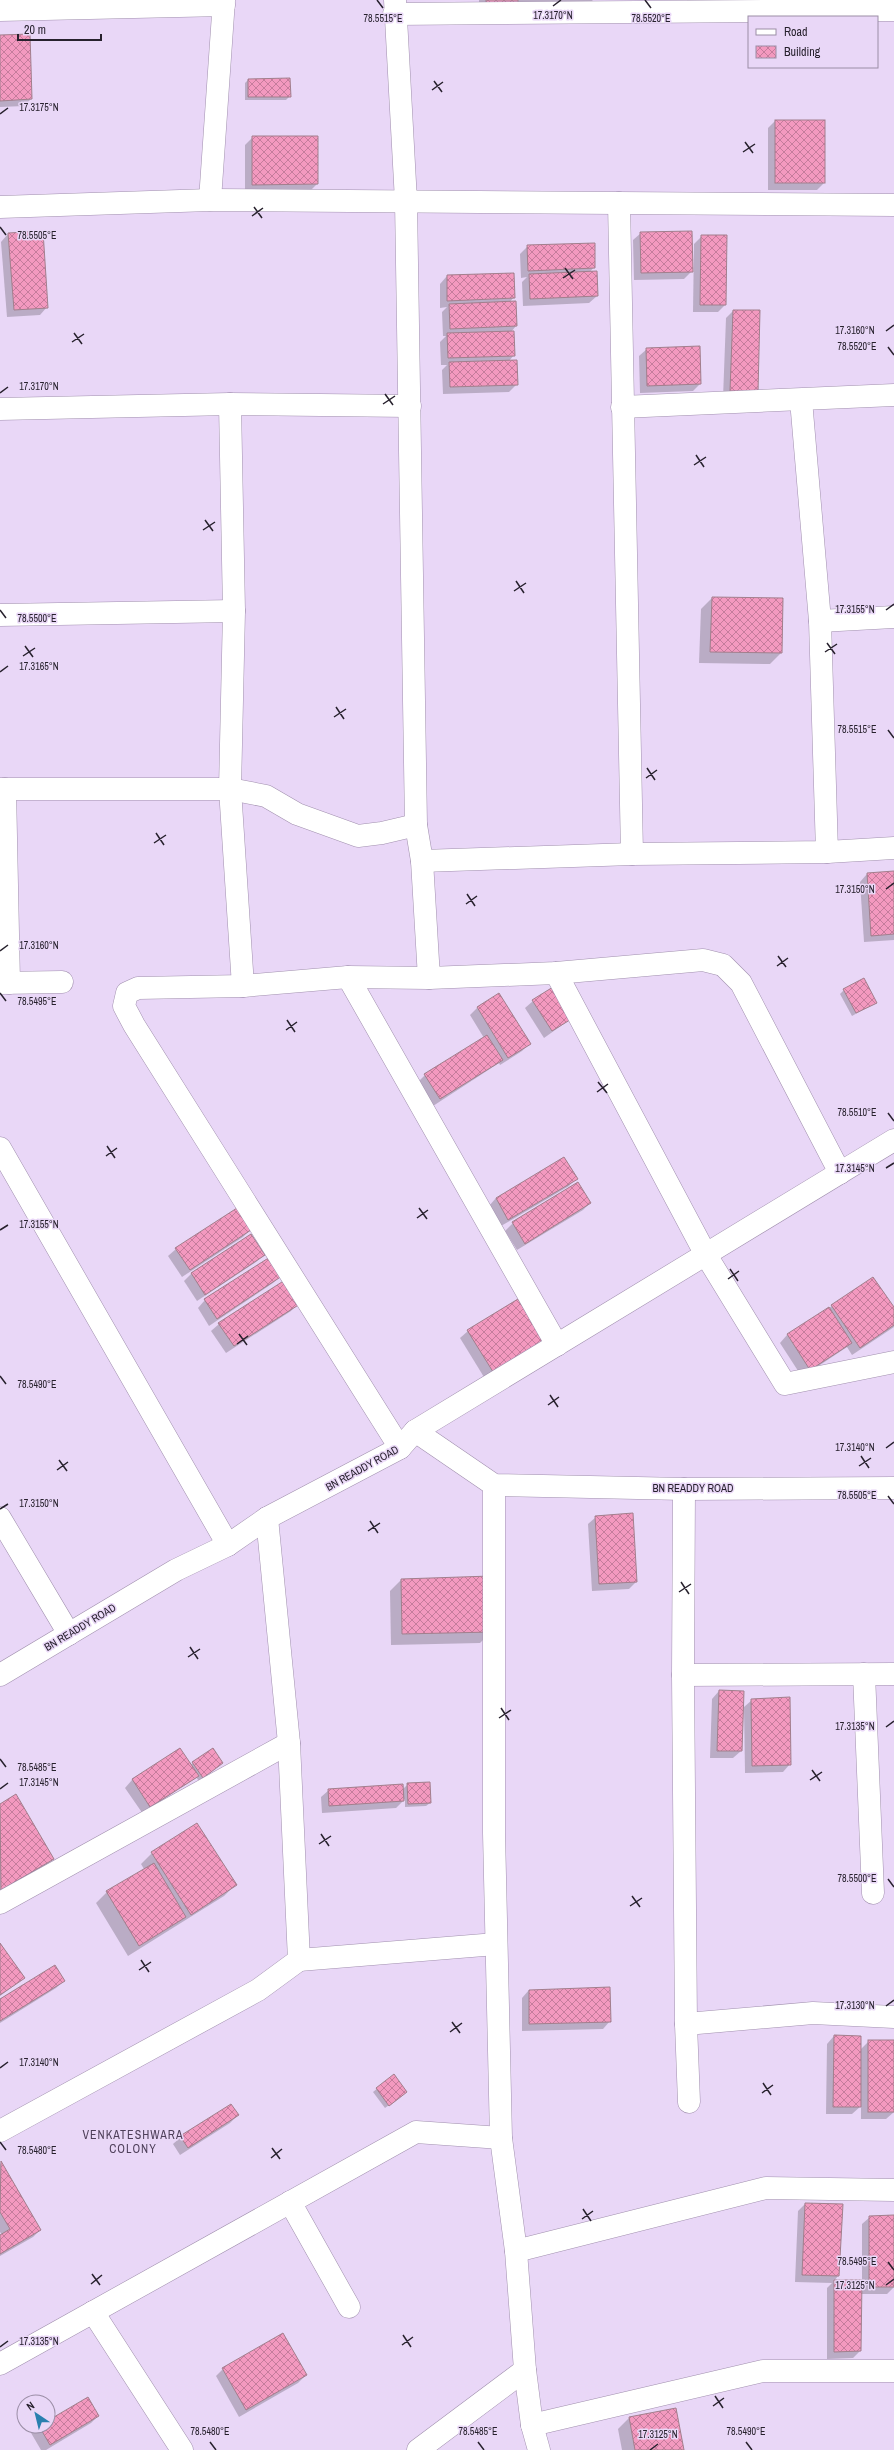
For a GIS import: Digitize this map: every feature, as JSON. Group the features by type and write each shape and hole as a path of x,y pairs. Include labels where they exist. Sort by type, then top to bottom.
{"street":[{"path":"12,7 224,3 210,200"},
{"path":"429,978 422,861 416,825 406,202 394,7 626,5 894,10"},
{"path":"0,207 210,200 894,205"},
{"path":"619,203 632,854"},
{"path":"622,408 894,395"},
{"path":"801,400 820,621 827,852"},
{"path":"0,409 230,404 410,406"},
{"path":"230,404 234,611 230,789 243,986"},
{"path":"0,615 234,611"},
{"path":"820,621 894,617"},
{"path":"62,982 4,983 2,789 230,789 266,796 297,814 358,836 382,833 416,825"},
{"path":"422,861 632,854 827,852 894,848"},
{"path":"400,1448 124,1006 127,993 138,988 243,986 348,977 429,978 556,973 702,960 723,965 741,983 840,1173"},
{"path":"556,973 706,1255 785,1384 894,1362"},
{"path":"348,977 557,1345"},
{"name":"BN READDY ROAD","path":"0,1675 176,1570 228,1545 267,1518 400,1448 415,1431 894,1140"},
{"path":"0,1148 228,1545"},
{"path":"415,1431 494,1485 494,1833 501,2138 516,2252 525,2370 532,2425 539,2450"},
{"name":"BN READDY ROAD","path":"494,1485 684,1488 894,1488"},
{"path":"684,1488 683,1675 686,2024 689,2102"},
{"path":"0,1518 69,1634"},
{"path":"267,1518 289,1743 299,1960"},
{"path":"864,1674 874,1893"},
{"path":"683,1675 894,1674"},
{"path":"0,1903 289,1743"},
{"path":"0,2131 258,1990 299,1960 496,1944"},
{"path":"686,2024 813,2013 894,2017"},
{"path":"0,2364 416,2132 501,2138"},
{"path":"516,2252 766,2188 894,2190"},
{"path":"290,2202 349,2307"},
{"path":"93,2312 182,2450"},
{"path":"418,2450 525,2370"},
{"path":"532,2425 763,2371 894,2371"}],"building":[{"path":"486,0 518,0 518,4 486,4"},
{"path":"30,34 32,99 0,101 0,35"},
{"path":"290,78 291,97 248,97 248,79"},
{"path":"775,120 825,120 825,183 775,183"},
{"path":"252,136 318,136 318,184 252,185"},
{"path":"43,231 48,308 14,310 8,233"},
{"path":"692,231 693,272 641,273 640,232"},
{"path":"701,235 727,235 726,305 700,305"},
{"path":"595,243 595,268 528,271 527,245"},
{"path":"597,271 598,296 530,299 529,274"},
{"path":"514,273 515,298 447,301 447,275"},
{"path":"516,301 517,326 450,329 449,304"},
{"path":"733,310 760,310 758,392 730,391"},
{"path":"514,331 515,356 448,358 447,333"},
{"path":"700,346 701,384 647,386 646,348"},
{"path":"517,360 518,385 450,387 449,362"},
{"path":"712,597 783,598 782,653 710,652"},
{"path":"894,871 894,934 871,936 867,873"},
{"path":"864,978 877,1003 856,1013 843,989"},
{"path":"553,987 573,1018 552,1031 532,1000"},
{"path":"499,993 531,1044 508,1058 477,1007"},
{"path":"487,1035 503,1060 440,1099 424,1074"},
{"path":"564,1157 578,1179 508,1220 496,1198"},
{"path":"578,1182 591,1203 525,1244 512,1222"},
{"path":"237,1208 251,1230 190,1270 175,1248"},
{"path":"251,1234 265,1255 205,1295 191,1273"},
{"path":"270,1257 282,1276 217,1319 204,1299"},
{"path":"873,1277 894,1307 894,1325 860,1348 831,1305"},
{"path":"285,1280 300,1304 234,1346 218,1323"},
{"path":"518,1299 545,1345 495,1375 467,1330"},
{"path":"829,1307 852,1343 810,1370 787,1334"},
{"path":"633,1513 637,1582 599,1584 595,1516"},
{"path":"491,1576 492,1632 402,1634 401,1579"},
{"path":"719,1690 744,1691 742,1751 717,1751"},
{"path":"790,1697 791,1765 752,1766 751,1699"},
{"path":"180,1748 199,1776 150,1807 132,1779"},
{"path":"213,1748 223,1763 203,1778 192,1762"},
{"path":"430,1782 431,1803 408,1804 407,1783"},
{"path":"403,1784 404,1801 329,1806 328,1789"},
{"path":"16,1794 54,1859 1,1890 0,1804"},
{"path":"197,1823 237,1885 191,1915 151,1852"},
{"path":"154,1863 186,1917 139,1946 106,1891"},
{"path":"0,1943 25,1978 0,1995"},
{"path":"55,1965 65,1981 0,2021 0,1999"},
{"path":"610,1987 611,2022 529,2024 529,1990"},
{"path":"834,2035 861,2036 861,2107 833,2107"},
{"path":"868,2040 894,2040 894,2112 868,2112"},
{"path":"394,2074 407,2092 389,2106 376,2088"},
{"path":"231,2104 239,2115 188,2148 180,2136"},
{"path":"1,2161 41,2230 0,2254 0,2235 10,2229 0,2212"},
{"path":"805,2203 843,2204 839,2276 802,2275"},
{"path":"894,2215 894,2287 869,2287 869,2216"},
{"path":"834,2280 862,2280 861,2351 834,2352"},
{"path":"283,2333 307,2375 246,2410 222,2368"},
{"path":"88,2397 99,2416 50,2445 44,2434 56,2434 56,2416"},
{"path":"676,2408 684,2450 635,2450 629,2417"}],"district":[{"name":"VENKATESHWARA COLONY","path":"133,2142"}]}
